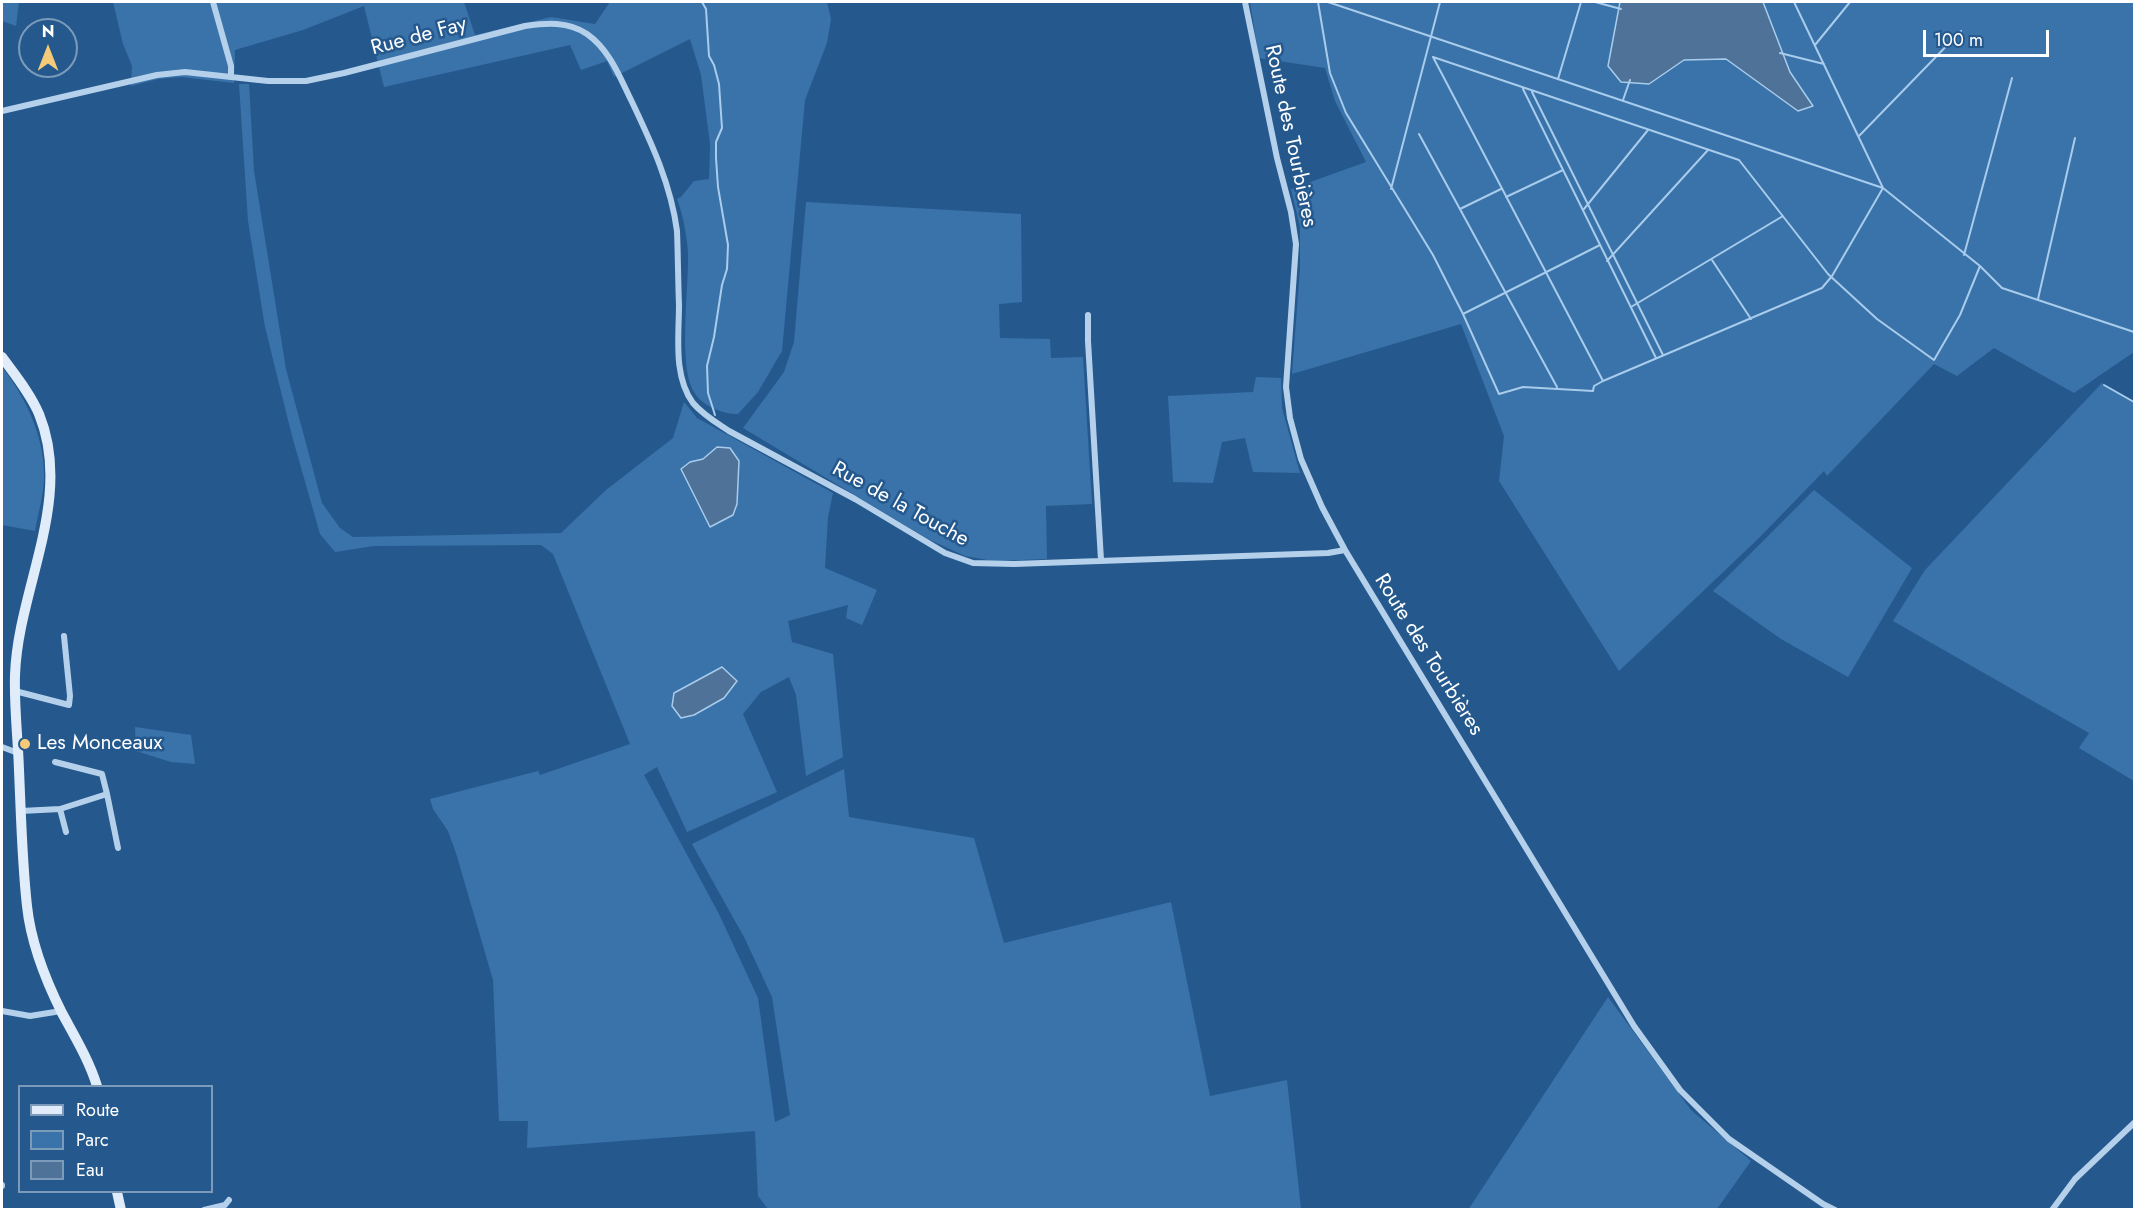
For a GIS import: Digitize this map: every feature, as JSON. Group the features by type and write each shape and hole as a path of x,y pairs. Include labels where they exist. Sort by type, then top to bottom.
{"main road":[{"path":"2,357 27,391 38,412 47,437 51,472 48,509 19,634 15,676 26,900 30,928 39,962 61,1011 87,1058 97,1085"},
{"path":"117,1193 121,1209"}],"street":[{"path":"213,2 231,66 231,77"},
{"name":"Route des Tourbières","path":"1245,2 1275,148 1292,212 1296,244 1286,387 1290,418 1301,459 1322,507 1344,550 1634,1026 1680,1090 1728,1139 1823,1204 1835,1209"},
{"name":"Rue de Fay","path":"2,111 157,75 185,72 283,82 314,80 519,28 539,24 562,24 573,27 586,33 603,48 657,156 668,189 677,231 679,348 684,384 687,393 700,411 729,431"},
{"path":"1088,315 1101,560"},
{"name":"Rue de la Touche","path":"729,431 855,499 928,543 958,559 973,563 990,565 1344,550"},
{"path":"15,691 69,705 64,636"},
{"path":"2,747 18,753"},
{"path":"55,762 102,774 118,848"},
{"path":"21,811 60,809 107,794"},
{"path":"60,809 66,832"},
{"path":"2,1011 30,1016 61,1011"},
{"path":"2052,1209 2075,1179 2134,1123"},
{"path":"204,1209 225,1205 229,1200"}],"green space":[{"path":"2,2 19,2 16,26 2,21"},
{"path":"113,2 464,2 475,35 551,17 595,24 610,2 827,2 831,19 827,43 805,100 782,351 758,392 738,414 719,411 707,405 694,392 689,380 685,345 688,253 677,199 694,181 709,179 710,144 701,75 690,39 614,77 607,61 581,70 570,45 384,87 364,6 303,30 235,50 234,83 181,77 158,79 131,86 132,66 123,44"},
{"path":"1250,2 2134,2 2134,352 2074,393 1994,348 1957,376 1934,364 1827,476 1824,471 1758,539 1619,671 1499,481 1504,436 1461,324 1292,374 1300,269 1300,227 1291,189 1366,162 1335,101 1325,68 1259,58"},
{"path":"239,84 249,84 254,171 286,369 322,503 340,528 353,537 561,533 606,490 673,438 684,402 697,418 833,493 828,517 825,568 877,590 862,625 846,618 848,605 788,621 792,642 833,654 843,757 806,776 796,695 789,677 761,692 743,714 777,792 687,832 657,767 644,775 719,914 758,998 775,1122 790,1115 772,997 745,939 692,844 844,769 849,817 974,838 1004,943 1171,902 1210,1096 1287,1080 1301,1209 768,1209 758,1196 755,1131 527,1148 528,1121 499,1121 493,980 456,853 448,831 433,809 430,799 538,771 540,775 630,744 553,554 541,545 374,546 335,552 320,534 292,436 265,327 248,221","holes":["703,459 710,526 681,469 690,462","722,667 736,681 724,698 674,693"]},
{"path":"806,202 1021,214 1022,302 999,304 1000,338 1050,339 1051,358 1083,357 1092,504 1046,506 1047,559 993,561 965,556 928,539 743,428 784,372 794,342"},
{"path":"2,367 25,403 40,443 44,479 35,531 2,525"},
{"path":"1256,377 1281,378 1282,408 1300,473 1253,472 1245,438 1222,442 1213,483 1173,482 1168,396 1253,392"},
{"path":"2102,383 2134,402 2134,781 2079,748 2089,733 1893,621 1925,570"},
{"path":"1814,490 1912,568 1848,677 1781,639 1713,591"},
{"path":"135,727 191,735 195,764 171,762 136,751"},
{"path":"1608,997 1691,1110 1751,1161 1717,1209 1468,1210"}],"water":[{"path":"1620,2 1763,2 1790,72 1813,106 1798,111 1726,59 1684,60 1649,84 1621,82 1608,66"},
{"path":"717,447 730,448 739,461 737,504 733,515 710,527 681,469 690,462 703,459"},
{"path":"722,667 737,681 724,698 694,715 681,718 672,706 674,693"}],"waterway":[{"path":"702,2 706,9 709,56 719,84 722,128 716,142 716,158 718,187 728,245 727,269 707,366 708,393 715,415"},
{"path":"1318,2 1330,73 1346,113 1433,255 1499,394 1523,387 1593,391 1594,386 1603,381 1822,288 1832,276 1883,188 1794,2"},
{"path":"1328,2 1883,188 1980,266 2002,288 2134,332"},
{"path":"1391,189 1440,2"},
{"path":"1558,79 1581,2"},
{"path":"1595,2 1621,9"},
{"path":"1815,45 1850,2"},
{"path":"1859,136 1961,31"},
{"path":"1780,53 1824,64"},
{"path":"1603,381 1433,57 1739,160 1828,274 1877,319 1934,360 1960,315 1980,266"},
{"path":"1964,255 2012,78"},
{"path":"1623,100 1630,80"},
{"path":"1523,89 1656,358"},
{"path":"1532,92 1663,355"},
{"path":"1584,209 1648,130"},
{"path":"1419,134 1557,387"},
{"path":"2038,299 2075,138"},
{"path":"1607,261 1708,150"},
{"path":"1506,197 1563,170"},
{"path":"1460,209 1501,189"},
{"path":"1631,307 1783,216"},
{"path":"1463,314 1600,245"},
{"path":"1712,260 1751,319"},
{"path":"2104,385 2134,402"}],"place":[{"name":"Les Monceaux","path":"25,744"}]}
